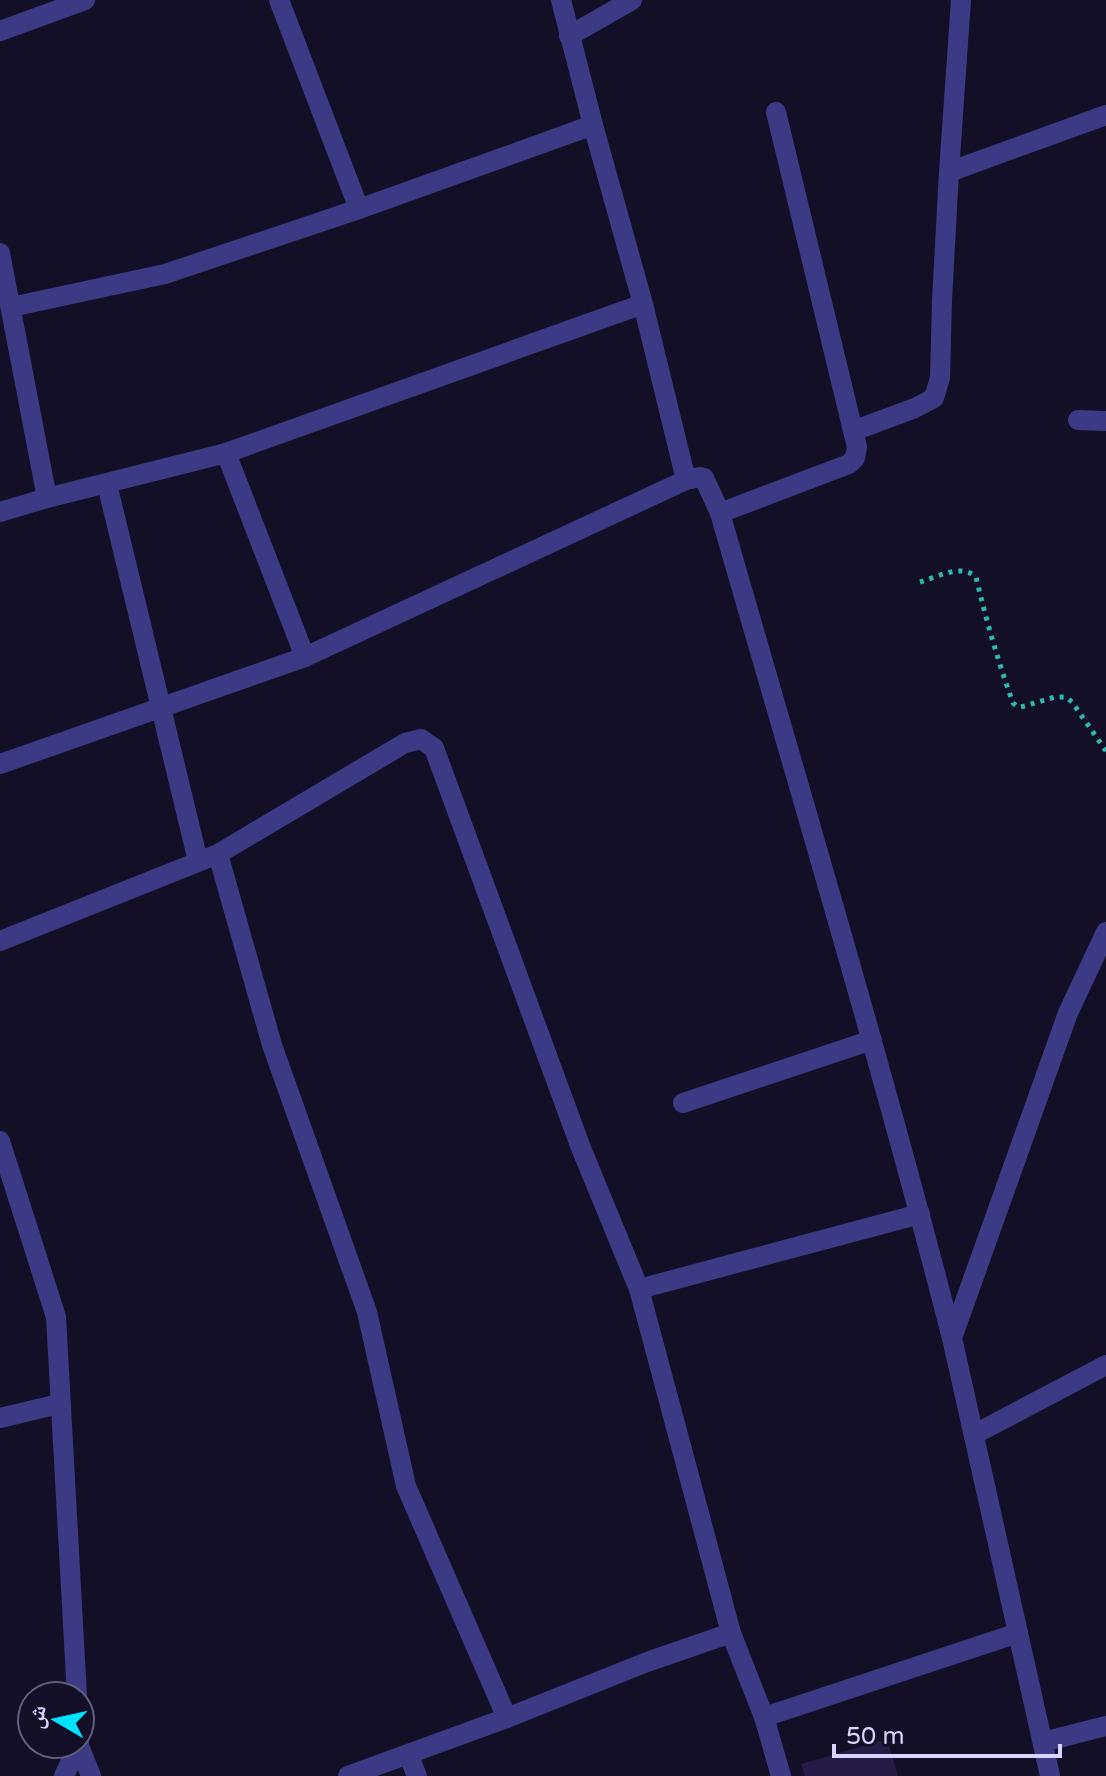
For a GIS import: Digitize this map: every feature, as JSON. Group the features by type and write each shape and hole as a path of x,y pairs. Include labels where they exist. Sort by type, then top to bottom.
{"street":[{"path":"0,31 85,0"},
{"path":"279,0 359,209"},
{"path":"561,0 643,304 686,480"},
{"path":"569,36 632,0"},
{"path":"853,431 934,398 940,378 949,172 961,0"},
{"path":"720,513 849,464 855,458 857,447 776,112"},
{"path":"949,172 1106,115"},
{"path":"11,307 165,274 593,125"},
{"path":"0,253 47,498"},
{"path":"0,512 226,453 643,304"},
{"path":"1078,420 1106,421"},
{"path":"226,453 305,657"},
{"path":"0,764 305,657 686,480 704,478 720,513 920,1214 975,1434 1050,1776"},
{"path":"107,484 198,861"},
{"path":"0,941 218,854 405,743 421,739 434,748 581,1148 639,1289 731,1633 764,1717 781,1776"},
{"path":"218,854 272,1045 367,1312 406,1486 507,1718"},
{"path":"952,1338 1068,1013 1106,932"},
{"path":"683,1103 872,1040"},
{"path":"2,1155 56,1317 76,1680"},
{"path":"639,1289 920,1214"},
{"path":"975,1434 1106,1365"},
{"path":"0,1418 59,1404"},
{"path":"348,1776 731,1633"},
{"path":"764,1717 1018,1633"},
{"path":"1043,1742 1106,1726"},
{"path":"408,1754 417,1776"}],"path":[{"path":"920,582 955,571 968,570 973,573 1013,703 1021,707 1066,697 1106,751"}],"building":[{"path":"887,1739 898,1776 805,1776 801,1764"}]}
